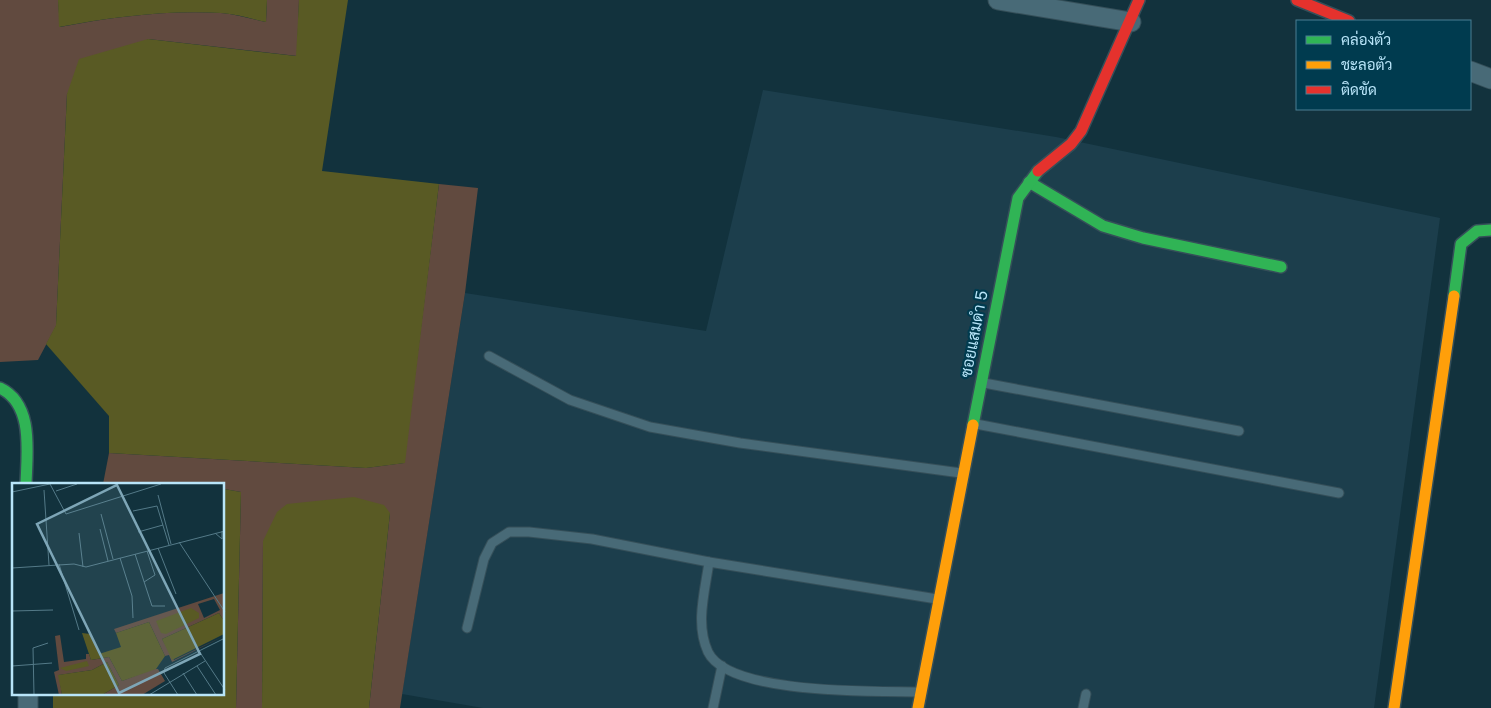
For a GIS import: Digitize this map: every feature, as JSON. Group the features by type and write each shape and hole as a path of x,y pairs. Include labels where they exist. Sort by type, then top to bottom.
{"street":[{"path":"998,0 1131,22"},
{"name":"ซอยแสมดำ 5","path":"918,708 1018,198 1042,166 1071,144 1081,131 1131,22 1139,0"},
{"path":"1297,0 1347,20"},
{"path":"1471,71 1491,80"},
{"path":"1029,182 1103,226 1143,238 1281,267"},
{"path":"1394,708 1461,244 1477,232 1491,230"},
{"path":"0,388 6,389 16,396 22,409 26,438 26,483"}],"lane":[{"path":"490,356 570,400 650,427 740,443 964,473"},
{"path":"981,382 1239,431"},
{"path":"973,423 1339,493"},
{"path":"467,628 484,558 492,543 509,532 529,532 592,539 709,562 939,600"},
{"path":"709,562 700,618 708,653 722,666 747,679 821,690 921,692"},
{"path":"713,708 722,666"},
{"path":"1083,708 1086,694"}],"shaded area":[{"path":"0,0 58,0 60,27 120,17 160,13 201,12 238,15 266,22 267,0 299,0 297,56 148,39 67,94 56,326 38,360 0,362"},
{"path":"58,0 267,0 266,22 238,15 201,12 160,13 120,17 59,27"},
{"path":"299,0 348,0 322,171 439,184 405,463 366,468 109,453 109,416 46,344 56,325 67,94 79,59 148,39 296,56"},
{"path":"763,90 1056,137 1440,218 1374,708 483,708 402,694 465,293 706,331"},
{"path":"439,184 478,188 465,293 400,708 369,708 390,513 263,541 262,708 236,708 241,492 225,489 225,483 103,483 109,453 366,468 404,463"},
{"path":"225,489 241,492 236,708 53,708 53,696 225,696"},
{"path":"354,497 384,505 390,513 369,708 262,708 263,541 277,512 287,504"}],"traffic: fast":[{"path":"973,425 1018,198 1038,171"},
{"path":"1029,182 1103,226 1143,238 1281,267"},
{"path":"1454,296 1461,244 1477,231 1491,230"},
{"path":"0,388 11,395 19,405 23,417 27,444 26,483"}],"traffic: slow":[{"path":"1394,708 1454,296"},
{"path":"918,708 973,425"}],"traffic: jam":[{"path":"1038,171 1071,144 1081,131 1139,0"},
{"path":"1297,0 1347,20"}]}
